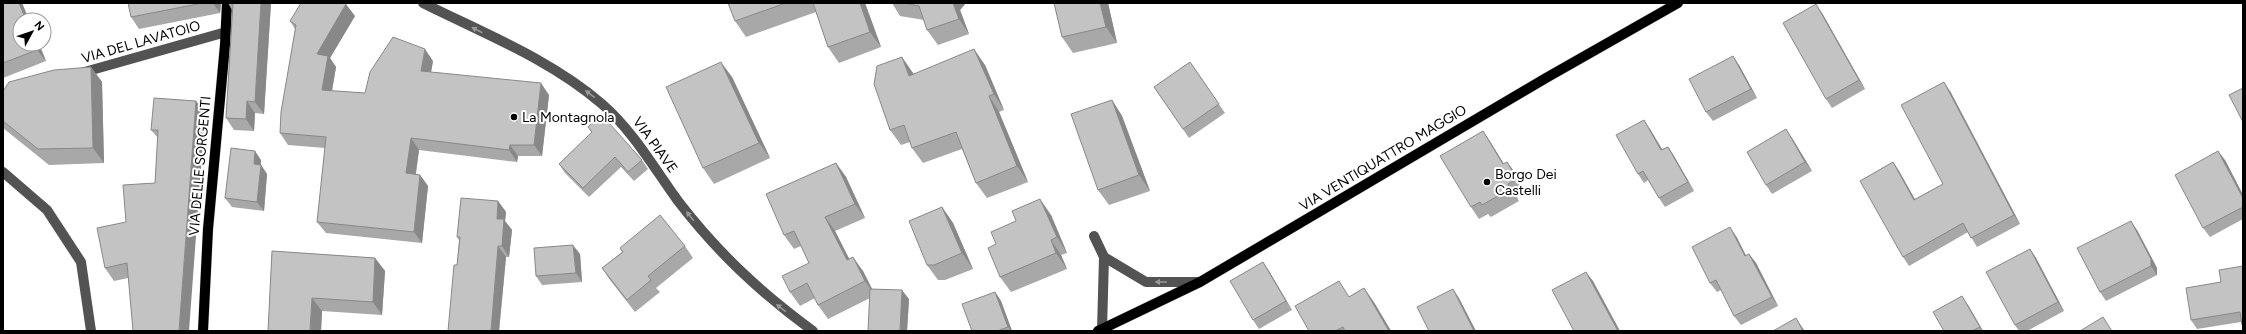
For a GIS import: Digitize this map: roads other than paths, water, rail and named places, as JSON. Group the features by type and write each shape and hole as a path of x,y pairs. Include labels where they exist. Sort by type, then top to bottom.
{"main road":[{"name":"VIA DELLE SORGENTI","path":"203,331 209,222 226,32 227,3"},
{"name":"VIA VENTIQUATTRO MAGGIO","path":"1100,330 1200,282 1546,78 1678,3"}],"street":[{"name":"VIA PIAVE","path":"423,3 551,67 602,104 624,126 682,206 729,262 772,300 813,331"},
{"name":"VIA DEL LAVATOIO","path":"69,77 226,32"},
{"path":"3,172 47,210 81,262 91,331"},
{"path":"1094,236 1104,258 1100,330"},
{"path":"1104,258 1146,282 1200,282"}],"place":[{"name":"La Montagnola","path":"514,117"},
{"name":"Borgo Dei Castelli","path":"1487,182"}]}
